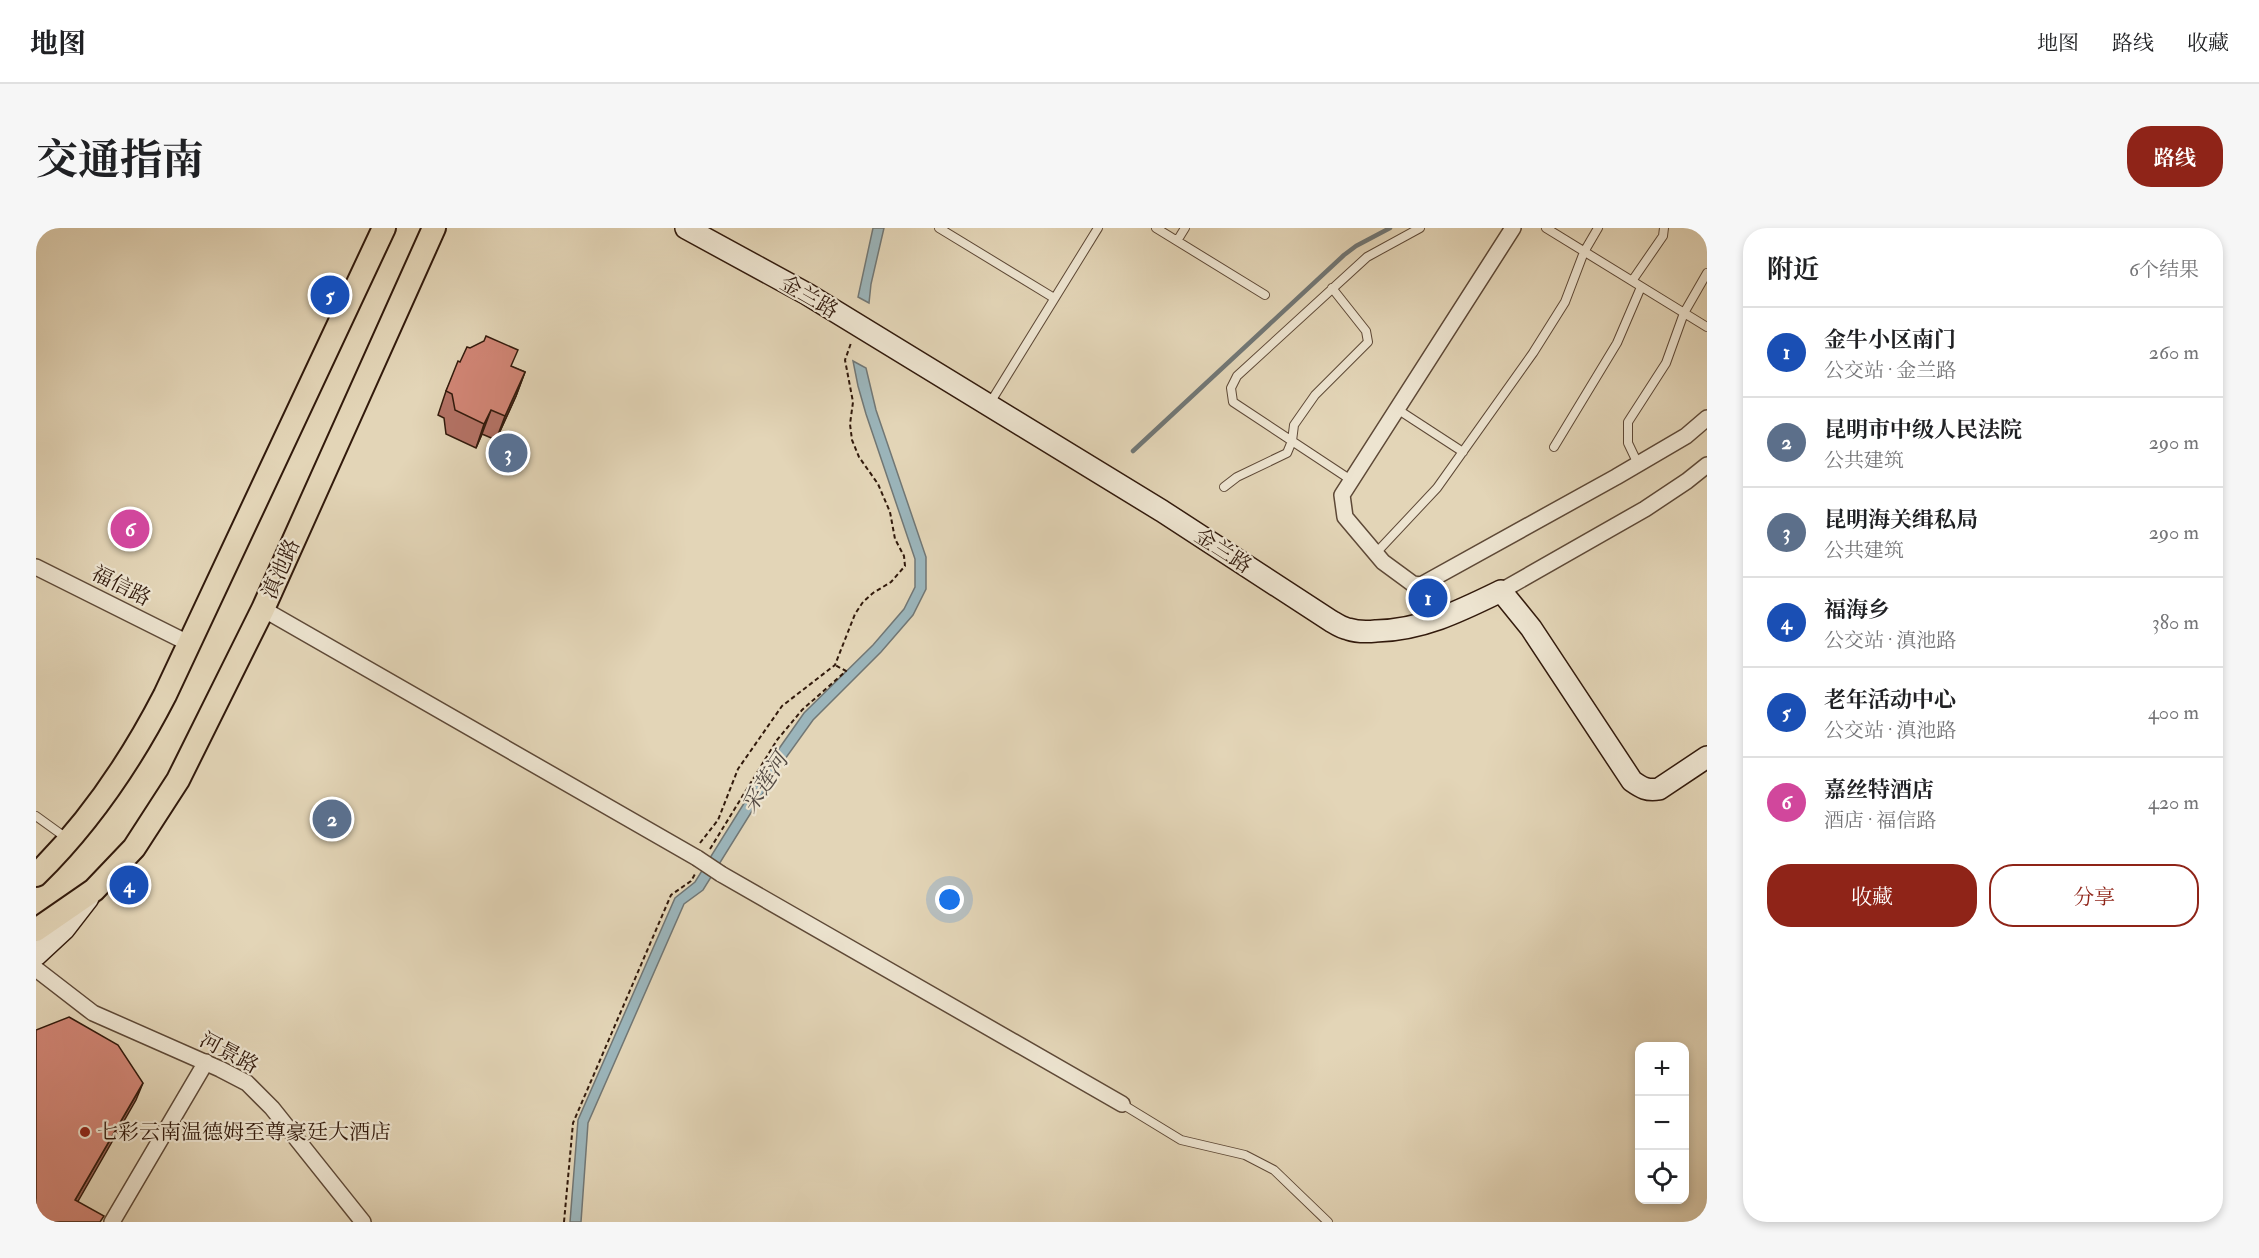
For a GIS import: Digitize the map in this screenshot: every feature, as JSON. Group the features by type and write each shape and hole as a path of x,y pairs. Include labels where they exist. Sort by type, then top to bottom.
{"main road":[{"path":"36,875 86,818 142,741 384,228"},
{"name":"滇池路","path":"38,928 94,890 134,848 178,780 262,609 434,228"}],"street":[{"name":"金兰路","path":"686,228 807,294 860,326 1162,511 1331,621 1348,629 1396,631 1421,626 1458,612 1501,591"},
{"path":"1513,228 1342,495 1345,517 1383,562 1413,584 1421,585 1686,436 1707,418"},
{"path":"1707,465 1645,509 1501,591 1531,628 1632,781 1643,789 1650,791 1659,789 1707,757"},
{"name":"福信路","path":"36,567 188,643"},
{"path":"262,609 1122,1104"},
{"path":"36,860 86,818"},
{"name":"滇池路","path":"36,955 64,929 94,890"},
{"name":"河景路","path":"36,969 93,1013 206,1062 247,1083 272,1108 363,1222"},
{"path":"112,1222 206,1062"}],"lane":[{"path":"939,228 1054,298"},
{"path":"988,406 1098,228"},
{"path":"1156,228 1266,295"},
{"path":"1177,241 1185,228"},
{"path":"1351,480 1233,402 1231,388 1237,376 1367,257 1420,228"},
{"path":"1546,228 1707,327"},
{"path":"1376,554 1430,496 1533,353 1565,302 1584,252 1599,228"},
{"path":"1632,281 1663,236 1664,228"},
{"path":"1638,464 1628,443 1628,422 1666,363 1684,313 1707,273"},
{"path":"1554,447 1617,344 1641,286"},
{"path":"1224,487 1237,477 1287,453 1292,441 1294,425 1316,395 1368,342 1366,331 1332,288"},
{"path":"1397,409 1463,452"},
{"path":"36,816 65,837"},
{"path":"1122,1104 1181,1140 1245,1155 1274,1170 1328,1222"}],"path":[{"path":"564,1222 573,1123 670,895 691,881 738,769 782,706 836,665 855,614 873,593 891,582 905,566 904,556 895,539 890,512 878,484 859,458 852,440 850,424 852,402 845,360 848,348 860,326"},
{"path":"698,860 777,740 802,710 846,670 836,665"}],"water":[{"path":"873,228 884,228 869,303 858,297"},
{"name":"采莲河","path":"853,361 866,368 876,410 926,557 926,589 913,615 881,652 813,720 780,766 703,890 684,904 588,1123 581,1222 570,1222 578,1120 675,898 695,882 771,760 804,713 873,645 904,609 915,587 915,559 866,414"}],"building":[{"path":"486,336 518,350 511,366 525,372 505,416 491,410 484,424 455,410 452,394 446,391 458,361 460,362 467,347 470,348 484,341"},
{"path":"69,1017 118,1045 143,1083 75,1200 104,1216 100,1222 36,1222 36,1030"}],"waterway":[{"path":"1133,451 1344,255 1390,228"}],"place":[{"name":"老年活动中心","path":"330,295"},
{"name":"昆明海关缉私局","path":"508,453"},
{"name":"嘉丝特酒店","path":"130,529"},
{"name":"金牛小区南门","path":"1428,598"},
{"name":"昆明市中级人民法院","path":"332,819"},
{"name":"福海乡","path":"129,885"},
{"name":"七彩云南温德姆至尊豪廷大酒店","path":"85,1132"}]}
